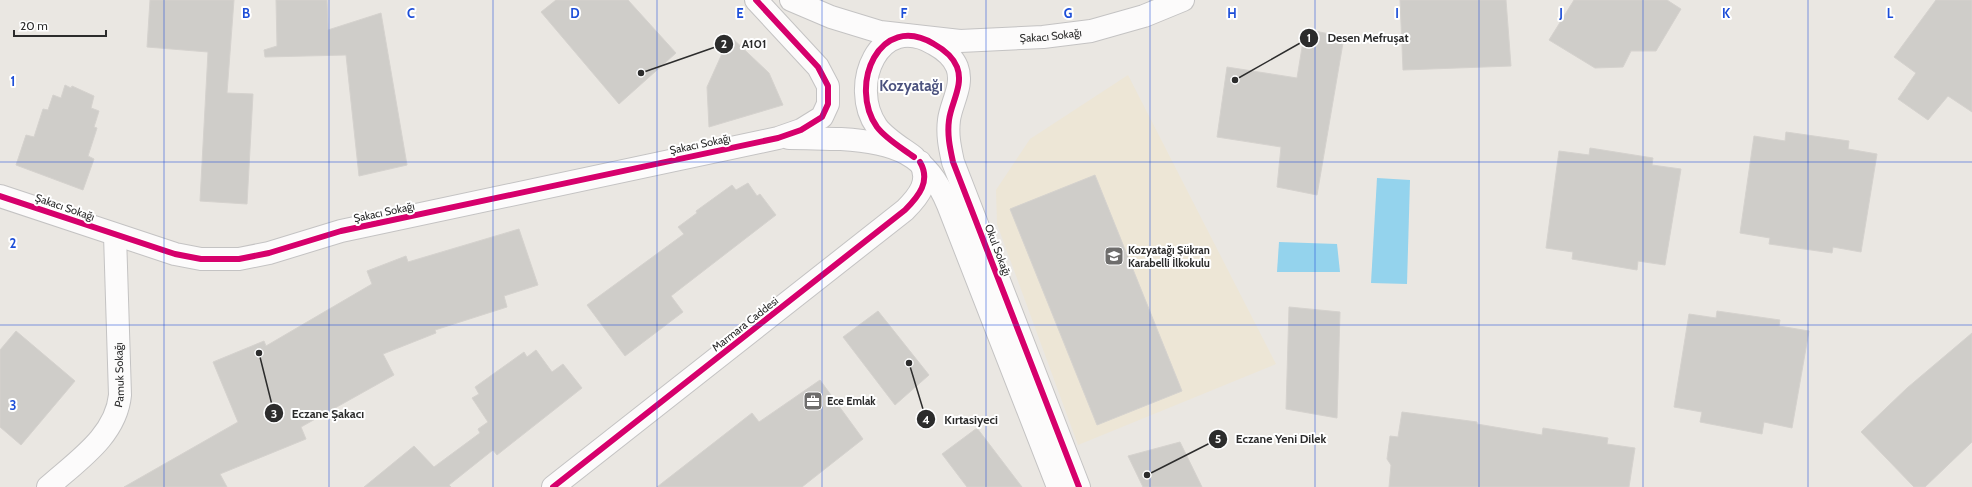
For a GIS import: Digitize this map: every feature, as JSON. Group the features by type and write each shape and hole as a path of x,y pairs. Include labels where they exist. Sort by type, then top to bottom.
{"street":[{"path":"756,0 818,67 828,86 828,104 822,118 801,130 778,138"},
{"path":"791,0 857,26 880,32 914,36"},
{"name":"Şakacı Sokağı","path":"914,36 966,40 1062,36 1121,23 1182,0"},
{"path":"914,36 895,38 880,47 870,67 866,85 869,112 877,127 917,160 929,172 945,197 1058,487"},
{"name":"Okul Sokağı","path":"914,36 928,40 943,49 957,67 959,82 950,112 948,130 953,162 1079,487"},
{"path":"778,138 870,141 894,146 917,160"},
{"name":"Şakacı Sokağı","path":"0,196 189,258 239,260 269,253 341,231 778,138"},
{"name":"Marmara Caddesi","path":"553,487 914,202 924,183 925,172 917,160"},
{"name":"Pamuk Sokağı","path":"48,487 102,437 111,426 118,411 120,395 116,235"}],"shaded area":[{"name":"Kozyatağı Şükran Karabelli İlkokulu","path":"1128,75 1276,364 1078,445 997,224 996,190 1030,139"}],"water":[{"path":"1377,178 1410,180 1407,284 1371,283"},
{"path":"1279,242 1337,244 1340,272 1277,272"}],"building":[{"path":"150,0 234,0 227,93 253,94 247,204 200,201 208,52 147,47"},
{"path":"276,0 327,0 328,30 381,13 407,165 359,176 346,55 265,57 264,50 277,46"},
{"path":"556,0 628,0 676,53 619,104 541,12"},
{"path":"1400,0 1506,0 1511,66 1403,70"},
{"path":"1574,0 1667,0 1681,9 1656,51 1631,51 1623,67 1595,68 1549,40"},
{"path":"1936,0 1972,0 1972,112 1948,96 1928,120 1898,99 1916,73 1894,57"},
{"path":"1305,29 1344,37 1317,195 1277,187 1281,147 1217,137 1227,67 1297,78"},
{"path":"730,36 769,73 783,105 709,127 707,87"},
{"path":"65,85 71,88 72,86 94,96 91,108 99,111 94,127 97,128 88,156 94,159 83,190 16,165 26,135 34,137 43,109 48,110 53,95 61,98"},
{"path":"1786,132 1849,141 1848,149 1877,154 1861,252 1833,247 1832,253 1769,244 1770,238 1740,233 1754,136 1785,141"},
{"path":"1590,148 1653,158 1652,165 1681,169 1665,265 1638,261 1637,270 1572,259 1573,252 1546,248 1559,151 1589,155"},
{"path":"1095,175 1182,391 1097,425 1010,209"},
{"path":"748,183 757,196 760,194 776,215 671,296 683,312 625,356 587,305 684,234 678,227 697,213 696,211 732,185 736,190"},
{"path":"519,229 538,285 504,296 507,307 435,330 436,333 383,354 394,375 301,427 306,439 220,474 227,487 124,487 238,422 213,362 264,341 266,346 372,284 367,271 406,256 408,262"},
{"path":"1289,307 1340,312 1337,418 1286,409"},
{"path":"878,311 929,375 895,405 843,337"},
{"path":"1717,311 1780,320 1779,326 1809,331 1792,428 1764,422 1762,434 1700,422 1702,412 1674,407 1689,314 1716,318"},
{"path":"16,331 75,381 21,445 0,427 0,350"},
{"path":"1972,333 1972,442 1925,487 1914,487 1861,432 1907,388"},
{"path":"536,350 552,372 563,364 582,388 497,455 493,450 449,485 451,487 364,487 414,446 434,467 480,433 478,429 488,422 472,398 479,394 475,387 524,352 527,357"},
{"path":"820,380 863,439 802,487 657,487 752,413 759,422"},
{"path":"1402,412 1477,422 1477,424 1542,435 1543,428 1608,438 1607,444 1635,448 1629,487 1389,487 1391,465 1387,459 1390,436 1398,437"},
{"path":"977,428 1022,487 967,487 942,454"},
{"path":"1180,442 1202,487 1143,487 1128,456"}],"cycle path":[{"path":"0,196 175,254 201,259 239,259 269,253 341,231 778,138 801,130 822,117 828,104 828,86 818,67 756,0"},
{"path":"914,157 889,139 877,127 869,110 866,92 868,74 874,58 884,45 898,37 915,36 934,44 941,48 953,60 957,67 959,74 958,87 948,126 953,162 1079,487"},
{"path":"553,487 905,210 919,194 924,182 923,169 920,162"}],"place":[{"name":"A101","path":"641,73"},
{"name":"Desen Mefruşat","path":"1235,80"},
{"name":"Kozyatağı Şükran Karabelli İlkokulu","path":"1114,256"},
{"name":"Eczane Şakacı","path":"259,353"},
{"name":"Kırtasiyeci","path":"909,363"},
{"name":"Ece Emlak","path":"813,401"},
{"name":"Eczane Yeni Dilek","path":"1147,475"}],"district":[{"name":"Kozyatağı","path":"911,86"}]}
